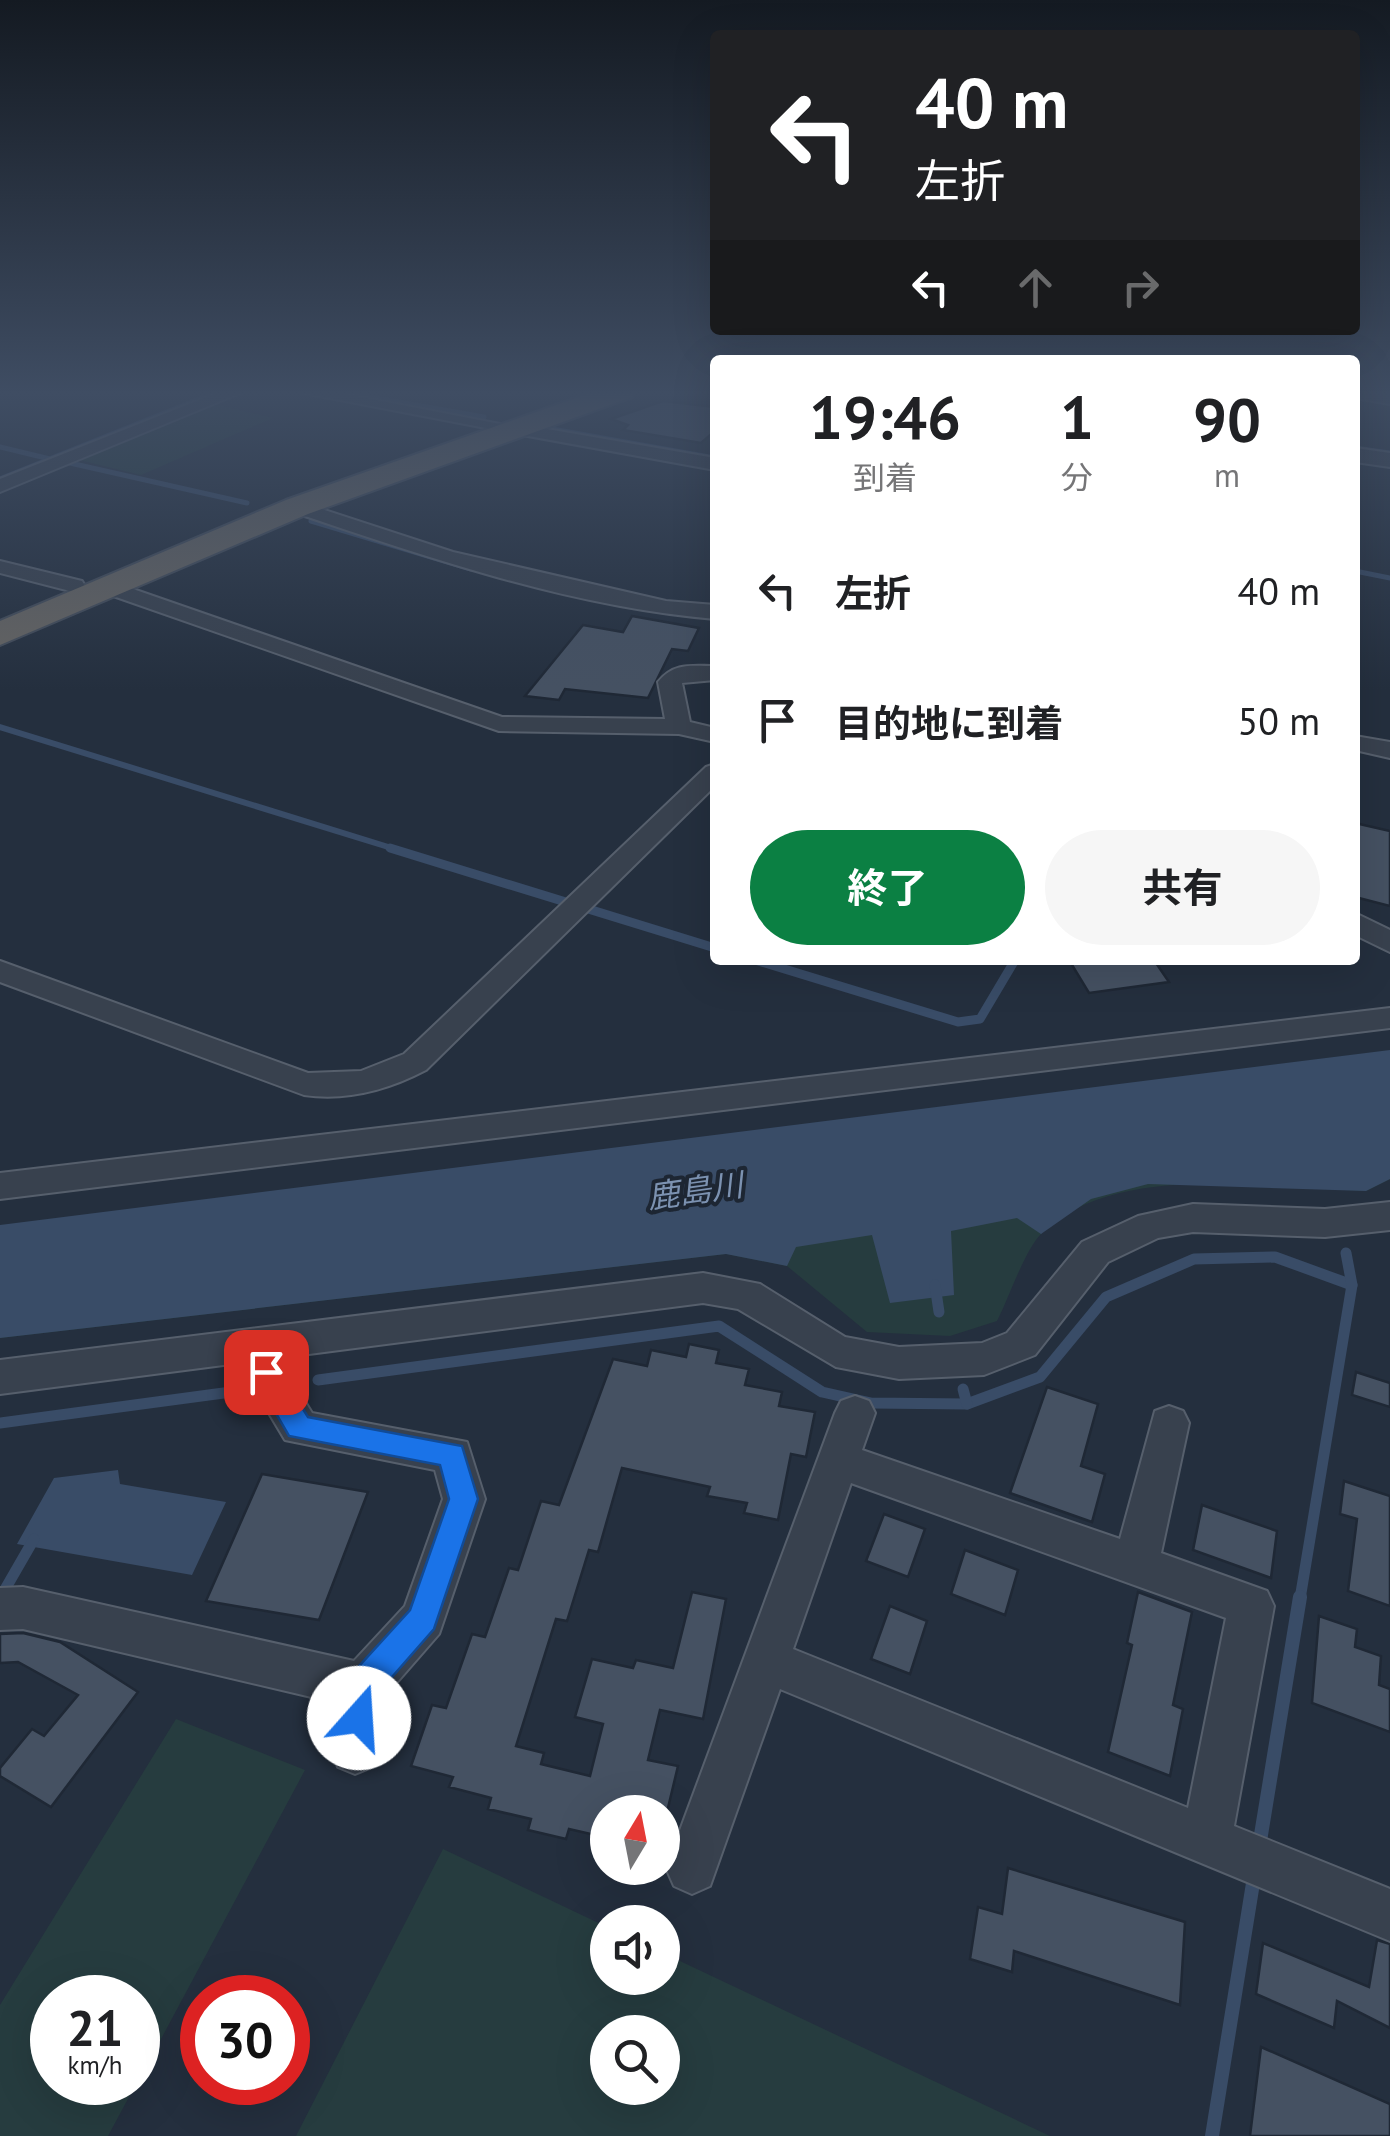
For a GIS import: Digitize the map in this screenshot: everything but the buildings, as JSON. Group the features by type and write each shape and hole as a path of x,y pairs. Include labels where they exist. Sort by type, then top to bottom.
{"highway":[{"path":"0,618 311,491"},
{"path":"0,634 336,491"}],"street":[{"path":"297,506 447,557 666,608 710,612"},
{"path":"0,567 74,586"},
{"path":"106,586 499,724 679,727 710,734"},
{"path":"679,727 670,682 680,673 710,673"},
{"path":"1360,743 1390,750"},
{"path":"0,971 325,1088 394,1074 414,1062 710,777"},
{"path":"1360,923 1387,934"},
{"path":"0,1186 1390,1018"},
{"path":"0,1376 703,1288 747,1295 836,1351 899,1363 984,1359 1021,1344 1095,1252 1151,1226 1194,1218 1325,1223 1390,1216"},
{"path":"248,1345 299,1428 452,1455 464,1499 423,1619 362,1686 356,1750"},
{"path":"692,1868 856,1412"},
{"path":"1136,1565 1169,1423"},
{"path":"838,1460 1251,1606 1241,1852"},
{"path":"0,1609 23,1608 362,1686"},
{"path":"766,1661 1390,1916"}],"green space":[{"path":"911,1172 1390,1179 1366,1191 1196,1184 1152,1187 1110,1196 1073,1210 1042,1233 1023,1262 997,1321 950,1336 867,1332 787,1266 726,1254 0,1338 0,1292"},
{"path":"176,1719 305,1770 195,1975 180,1975 180,2004 160,2041 160,1975 30,1975 30,2105 125,2105 108,2136 0,2136 0,2005"},
{"path":"443,1849 590,1919 590,1995 680,1995 680,1961 1050,2136 296,2136"}],"water":[{"name":"鹿島川","path":"1390,1050 1390,1179 1366,1191 1148,1184 1091,1199 1041,1234 1017,1218 951,1231 954,1295 890,1303 872,1235 796,1247 787,1266 726,1254 0,1338 0,1225"},
{"path":"118,1470 120,1484 226,1502 192,1575 17,1544 54,1478"}],"waterway":[{"path":"192,491 247,503"},
{"path":"311,521 471,569"},
{"path":"1360,572 1390,578"},
{"path":"0,727 398,850"},
{"path":"390,848 710,946"},
{"path":"771,965 958,1022 980,1019 1012,965"},
{"path":"1346,1253 1352,1285"},
{"path":"967,1404 1040,1377 1106,1297 1194,1259 1275,1257 1352,1285"},
{"path":"935,1285 939,1312"},
{"path":"1300,1599 1352,1285"},
{"path":"318,1380 719,1326 822,1392 871,1403 967,1404"},
{"path":"963,1389 967,1404"},
{"path":"0,1423 231,1392"},
{"path":"0,1598 34,1539"},
{"path":"1259,1847 1300,1597"},
{"path":"1212,2136 1254,1877"}],"route":[{"path":"266,1372 299,1428 452,1455 464,1499 423,1619 362,1686 359,1718"}]}
